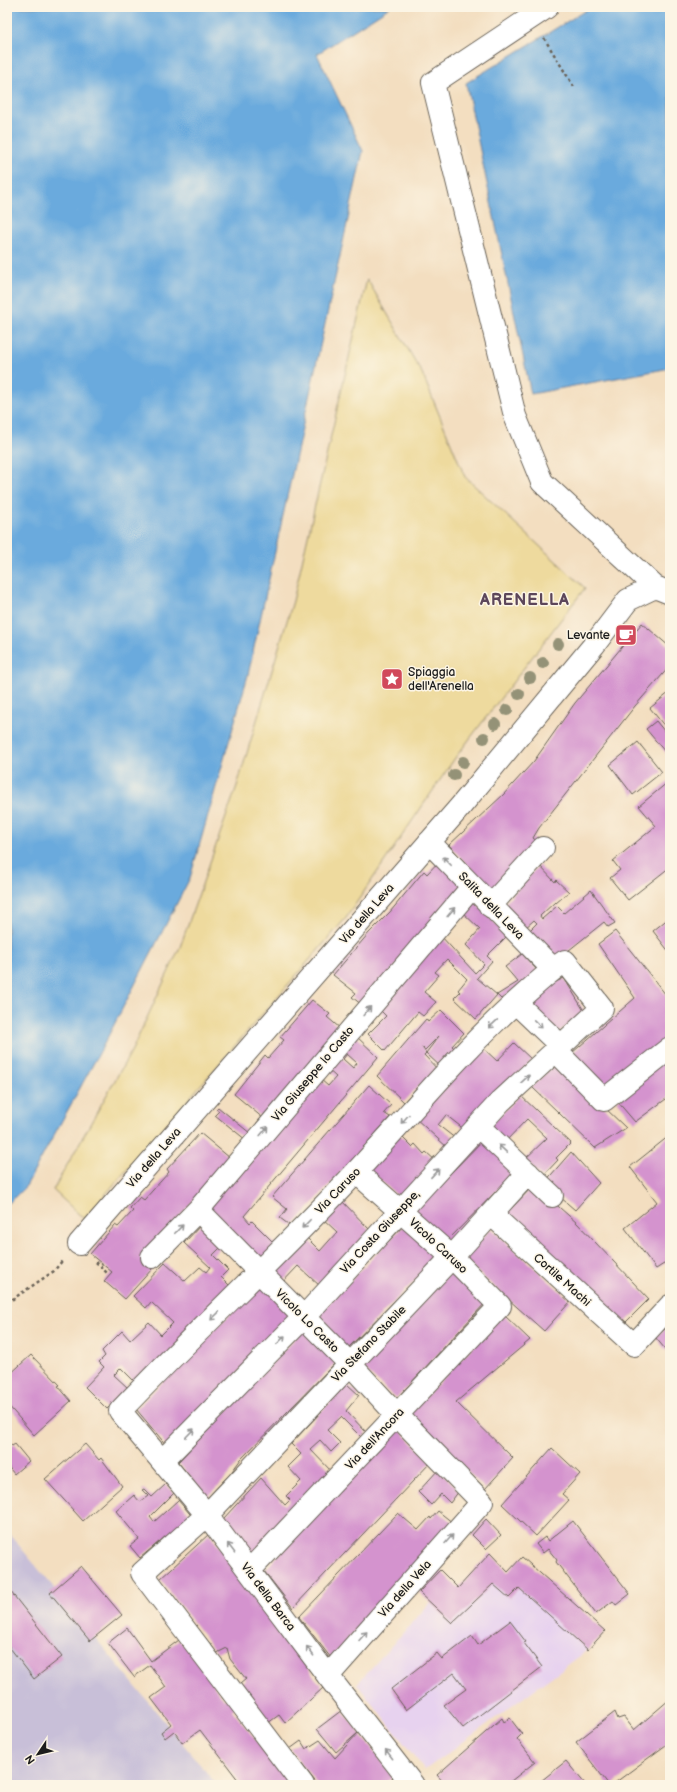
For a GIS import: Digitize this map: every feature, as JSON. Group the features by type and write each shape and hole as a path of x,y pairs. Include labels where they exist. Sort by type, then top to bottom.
{"street":[{"path":"547,7 433,83 515,416 542,482 663,590"},
{"name":"Via della Leva","path":"79,1244 429,842 589,651 628,600 663,590"},
{"name":"Salita della Leva","path":"429,842 553,969"},
{"path":"490,906 543,848"},
{"name":"Via Giuseppe lo Casto","path":"152,1257 198,1210 472,887"},
{"name":"Via Costa Giuseppe,","path":"162,1461 303,1318 500,1102 602,1008 565,961 553,969"},
{"name":"Via Caruso","path":"120,1411 165,1364 259,1274 356,1172 490,1026 553,969"},
{"path":"516,1003 604,1100 670,1048"},
{"path":"478,1126 552,1196"},
{"name":"Vicolo Caruso","path":"356,1172 452,1257 500,1306"},
{"name":"Via Stefano Stabile","path":"302,1785 142,1573 207,1515 452,1257 528,1173"},
{"name":"Vicolo Lo Casto","path":"198,1210 259,1274 350,1364 397,1415 482,1502"},
{"name":"Cortile Machi","path":"491,1214 634,1345 670,1306"},
{"name":"Via dell'Ancora","path":"249,1572 500,1306"},
{"name":"Via della Barca","path":"120,1411 207,1515 328,1676 413,1785"},
{"name":"Via della Vela","path":"328,1676 482,1502"}],"path":[{"path":"543,36 574,87"},
{"path":"7,1303 54,1271 79,1244"}],"shaded area":[{"path":"7,1531 217,1785 7,1785"},
{"path":"493,1584 509,1598 519,1588 588,1650 425,1770 357,1684 430,1603 452,1623"}],"sand":[{"name":"Spiaggia dell'Arenella","path":"367,279 422,373 465,477 585,588 455,758 346,918 84,1219 53,1190 132,1050 180,947 237,786 293,601"}],"water":[{"path":"7,7 390,7 317,54 363,151 248,675 190,878 102,1048 26,1186 7,1205"},
{"path":"591,7 670,7 670,368 531,394 466,83"}],"building":[{"path":"642,623 670,647 670,666 635,706 539,828 533,838 542,846 495,895 449,845 503,795 534,761 575,703"},
{"path":"670,692 670,733 650,708"},
{"path":"656,721 670,738 670,758 646,729"},
{"path":"638,742 662,772 633,795 610,765"},
{"path":"668,782 670,784 670,867 628,900 610,878 620,870 613,861 656,826 639,806"},
{"path":"441,859 466,885 362,1005 352,997 356,993 333,975 369,933 390,912 424,871 427,874"},
{"path":"539,865 555,882 556,880 569,892 556,903 555,902 540,916 542,919 557,906 564,913 591,890 615,923 608,927 604,922 553,963 526,934 537,923 534,920 523,930 502,907"},
{"path":"472,898 507,936 487,956 492,961 477,978 497,995 476,1019 454,998 460,992 458,990 467,979 447,959 435,972 439,975 424,992 436,1002 423,1016 418,1012 385,1051 368,1034 386,1016 378,1008 440,935 475,973 484,964 466,945 480,929 461,911"},
{"path":"670,917 670,953 653,931"},
{"path":"615,931 670,1000 670,1044 608,1094 572,1053 635,998 598,944"},
{"path":"522,954 539,972 501,999 497,995 518,982 505,967"},
{"path":"564,978 586,1014 558,1032 524,1002 530,995"},
{"path":"312,1000 330,1014 327,1017 341,1029 264,1119 234,1094 265,1055 268,1058 284,1040 280,1037"},
{"path":"441,1010 464,1033 452,1046 459,1053 443,1069 426,1053 424,1055 441,1073 426,1088 421,1083 404,1102 377,1076 426,1019 428,1022","holes":["439,1036 426,1053 422,1047 425,1050"]},
{"path":"355,1035 378,1057 244,1216 250,1223 252,1221 276,1245 260,1263 205,1210 320,1079 328,1086 336,1077 326,1068","holes":["347,1054 357,1063 353,1068 343,1059"]},
{"path":"514,1043 532,1060 465,1130 446,1115 438,1125 456,1139 448,1148 415,1118 482,1047 497,1061"},
{"path":"670,1055 670,1096 635,1122 617,1101"},
{"path":"557,1062 626,1128 595,1148 532,1087"},
{"path":"369,1085 391,1105 384,1113 390,1117 292,1227 280,1218 287,1209 272,1197"},
{"path":"520,1095 571,1143 556,1158 558,1160 542,1177 524,1160 547,1138 527,1119 505,1142 489,1127"},
{"path":"218,1107 251,1134 246,1140 215,1115 219,1111 216,1109"},
{"path":"200,1133 230,1158 143,1259 153,1268 125,1299 104,1281 112,1272 90,1254 115,1225 118,1227 133,1211 130,1208 140,1197 144,1200 169,1172 167,1169"},
{"path":"399,1134 412,1147 415,1144 424,1154 426,1152 436,1161 400,1198 367,1168"},
{"path":"669,1136 670,1260 656,1269 625,1228 657,1202 630,1167"},
{"path":"486,1137 518,1169 445,1243 413,1212"},
{"path":"571,1152 599,1183 575,1210 544,1183"},
{"path":"534,1185 577,1223 649,1299 625,1323 505,1215"},
{"path":"339,1198 370,1230 320,1286 298,1266 280,1285 267,1273 304,1235 320,1251 337,1232 321,1217"},
{"path":"407,1222 441,1254 346,1350 314,1319"},
{"path":"201,1225 222,1246 213,1255 228,1270 221,1277 234,1290 138,1385 121,1368 114,1375 128,1388 107,1409 85,1387 104,1367 99,1362 105,1356 102,1351 122,1331 130,1340 149,1322 161,1335 173,1323 151,1302 146,1308 133,1296 165,1263 185,1281 200,1267 206,1272 210,1267 184,1243"},
{"path":"491,1229 571,1301 544,1331 463,1259"},
{"path":"453,1269 487,1301 396,1399 362,1367"},
{"path":"261,1283 294,1315 167,1446 136,1409"},
{"path":"503,1314 530,1340 456,1402 513,1458 485,1489 411,1413"},
{"path":"670,1325 670,1355 655,1337"},
{"path":"306,1327 338,1360 241,1459 230,1474 207,1498 178,1462"},
{"path":"31,1355 60,1385 58,1386 71,1401 34,1435 7,1404 7,1377"},
{"path":"347,1384 359,1395 346,1411 367,1433 362,1438 341,1417 327,1430 340,1443 331,1452 320,1440 310,1449 332,1472 251,1555 223,1519 261,1478 285,1505 290,1500 286,1496 301,1481 288,1467 301,1454 291,1444"},
{"path":"397,1427 431,1462 293,1608 264,1571"},
{"path":"7,1440 12,1446 15,1444 29,1461 14,1474 7,1465"},
{"path":"85,1444 99,1460 101,1458 122,1486 83,1521 45,1479"},
{"path":"552,1448 580,1474 562,1494 569,1500 536,1536 502,1504"},
{"path":"439,1469 459,1491 450,1503 441,1494 431,1505 418,1492"},
{"path":"166,1484 174,1493 150,1517 154,1522 178,1500 196,1521 172,1543 166,1536 140,1558 130,1546 139,1539 116,1511 134,1495 140,1502 148,1496 142,1490 144,1489 152,1497"},
{"path":"438,1511 453,1523 331,1658 299,1617 398,1513 418,1530"},
{"path":"486,1519 501,1535 486,1549 472,1535"},
{"path":"573,1521 630,1594 616,1605 613,1601 596,1614 556,1562 557,1560 548,1549 543,1553 536,1544 545,1537 548,1541"},
{"path":"209,1534 262,1601 275,1624 323,1688 285,1723 279,1715 268,1723 240,1684 246,1679 230,1659 227,1648 217,1653 160,1579"},
{"path":"490,1553 508,1572 522,1557 605,1631 588,1650 519,1588 509,1598 493,1584 452,1623 419,1592 440,1570 458,1588"},
{"path":"81,1566 122,1615 90,1641 50,1593"},
{"path":"7,1587 62,1657 34,1679 7,1644"},
{"path":"510,1621 542,1667 463,1728 444,1705 466,1689 454,1673 406,1710 391,1689 437,1653 442,1659 472,1636 478,1645"},
{"path":"127,1628 151,1661 179,1640 218,1683 214,1686 224,1700 228,1697 236,1706 232,1710 291,1785 242,1785 200,1730 182,1743 174,1731 165,1738 161,1732 171,1724 151,1698 166,1687 150,1665 134,1677 108,1643"},
{"path":"670,1699 670,1742 612,1785 609,1785 576,1742 615,1712 618,1719 624,1717 634,1730"},
{"path":"342,1710 359,1732 336,1752 317,1729"},
{"path":"502,1718 504,1722 510,1718 522,1734 517,1739 535,1762 506,1785 476,1785 478,1783 475,1780 469,1785 446,1785 437,1775"},
{"path":"359,1732 394,1777 384,1785 318,1785 290,1749 301,1741 306,1749 320,1740 335,1758"},
{"path":"566,1761 586,1785 536,1785"}],"place":[{"name":"Levante","path":"626,635"},
{"name":"Spiaggia dell'Arenella","path":"392,679"}],"district":[{"name":"ARENELLA","path":"525,600"}]}
